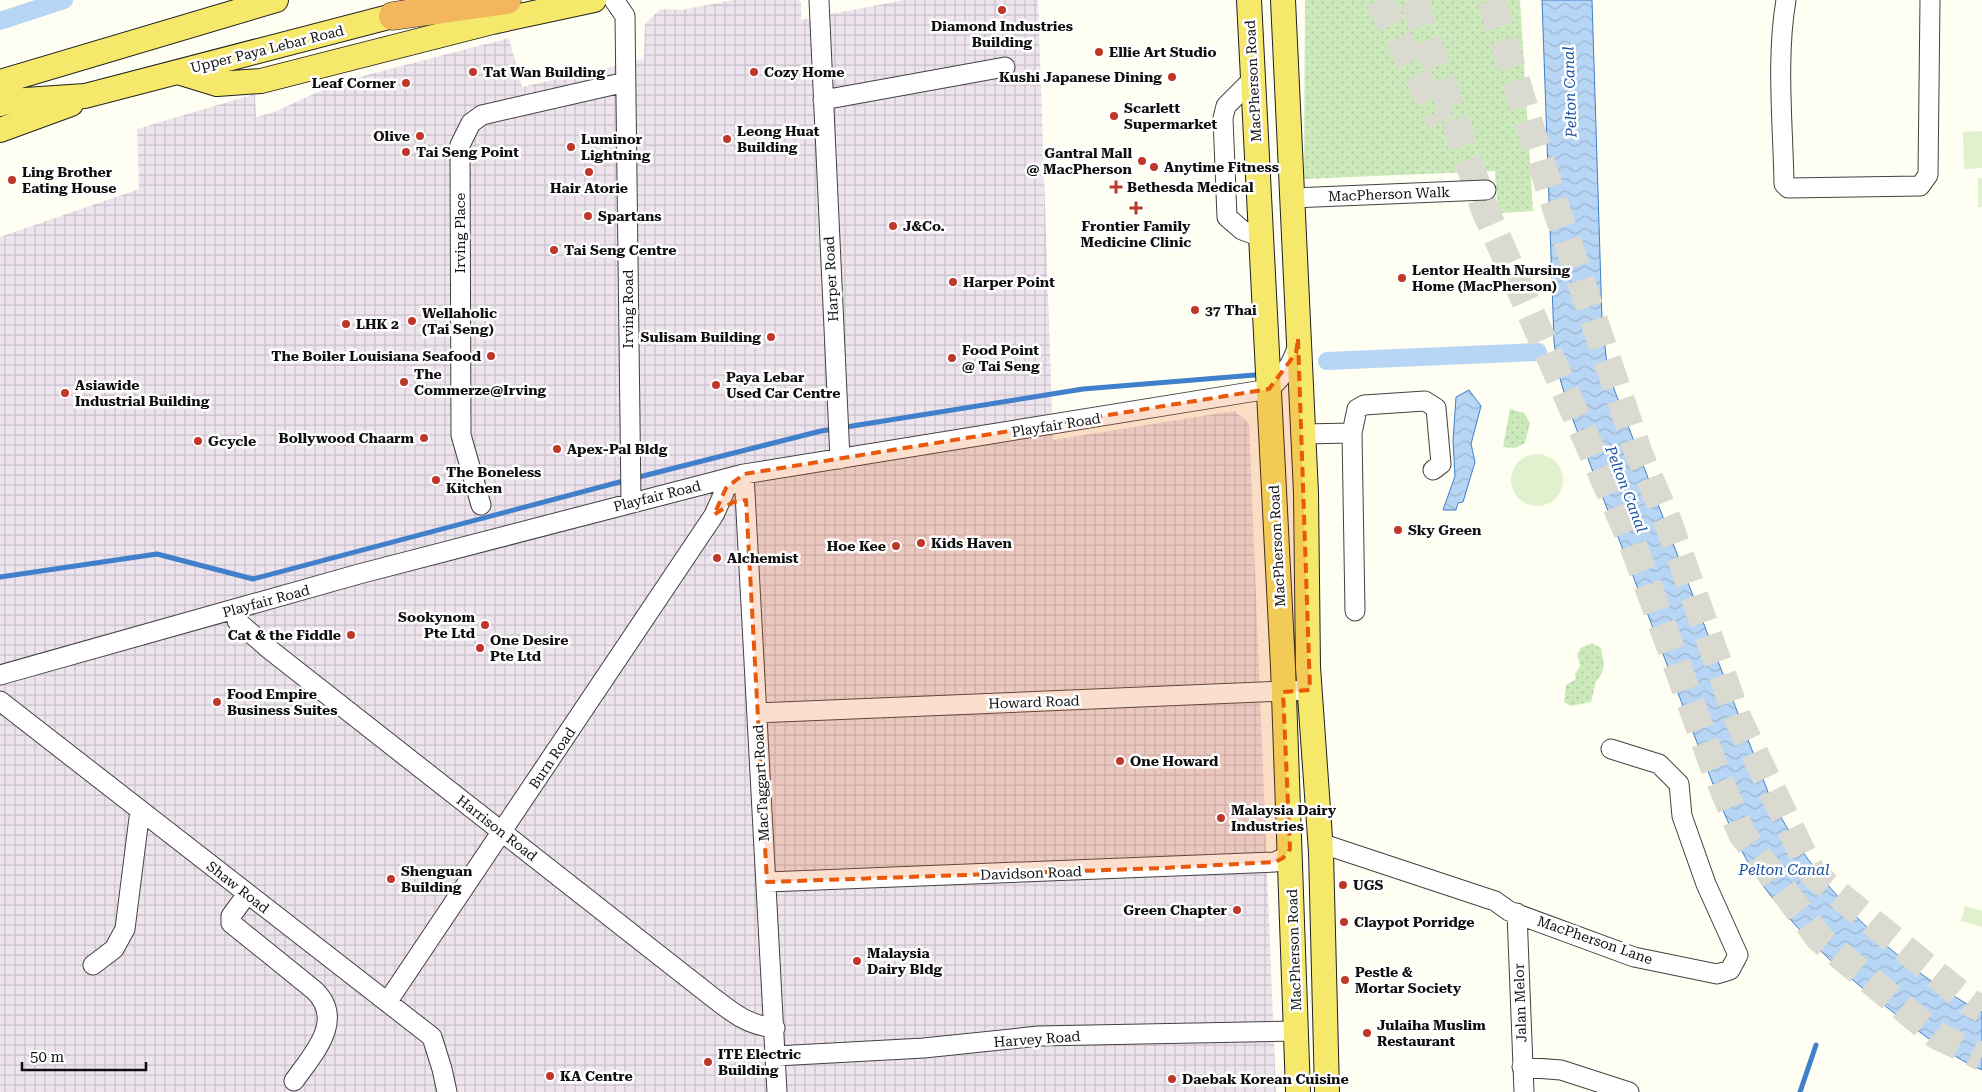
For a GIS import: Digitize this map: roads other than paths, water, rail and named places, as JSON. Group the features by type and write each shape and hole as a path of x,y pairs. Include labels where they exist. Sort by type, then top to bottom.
{"highway":[{"path":"393,16 507,0"}],"main road":[{"path":"0,82 276,0"},
{"name":"Upper Paya Lebar Road","path":"0,104 10,101 85,96 449,0"},
{"path":"177,72 217,84 261,81 492,22 594,0"},
{"name":"MacPherson Road","path":"1249,0 1283,692 1298,1031 1298,1092"},
{"name":"MacPherson Road","path":"1283,0 1303,434 1310,690 1320,848 1327,1092"},
{"name":"Upper Paya Lebar Road","path":"0,130 55,111 85,96"}],"street":[{"name":"Irving Road","path":"614,0 625,16 631,495"},
{"name":"Harper Road","path":"819,0 840,459"},
{"path":"1786,0 1782,24 1784,184 1788,188 1920,186 1925,182 1928,175 1930,0"},
{"path":"823,100 1005,67"},
{"path":"1253,79 1226,106 1223,118 1227,217 1242,230 1261,237"},
{"name":"Irving Place","path":"480,505 460,427 460,145 471,123 482,115 626,82"},
{"name":"MacPherson Walk","path":"1292,198 1486,190"},
{"path":"1269,389 1278,381 1296,354 1298,339"},
{"name":"Playfair Road","path":"0,675 631,495 744,474 1269,389"},
{"path":"1355,611 1352,433 1357,409 1364,405 1425,401 1436,408 1441,464 1433,470"},
{"path":"1303,434 1352,433"},
{"name":"MacTaggart Road","path":"744,474 777,1092"},
{"name":"Burn Road","path":"388,1001 425,949 714,515 726,488 744,474"},
{"name":"Burn Road","path":"714,515 732,502 746,500"},
{"name":"Harrison Road","path":"236,609 236,621 256,638 738,1016 756,1026 775,1028"},
{"name":"Howard Road","path":"758,713 1310,690"},
{"name":"Shaw Road","path":"0,702 432,1037 442,1069 446,1092"},
{"name":"MacPherson Lane","path":"1320,848 1495,901 1509,911 1634,957 1717,974 1730,970 1738,955 1706,884 1682,816 1679,784 1659,764 1611,748"},
{"path":"93,964 114,949 125,929 140,810"},
{"name":"Davidson Road","path":"767,882 1275,862 1283,858 1290,849"},
{"path":"247,894 231,916 231,924 314,990 324,999 328,1009 329,1016 324,1033 294,1081"},
{"name":"Jalan Melor","path":"1509,911 1524,1092"},
{"name":"Harvey Road","path":"776,1056 943,1046 1039,1036 1298,1031"},
{"path":"1522,1067 1562,1070 1629,1092"}],"water":[{"name":"Pelton Canal","path":"1542,0 1592,0 1602,320 1607,365 1614,389 1768,792 1785,825 1806,857 1858,919 1918,972 1950,994 1982,1012 1982,1070 1962,1060 1923,1035 1847,975 1810,941 1777,904 1756,876 1723,810 1570,412 1558,372 1554,341"},
{"path":"1469,390 1481,406 1471,444 1475,462 1463,502 1458,503 1456,510 1443,510 1455,476 1453,441 1456,397"}],"waterway":[{"path":"0,21 64,0"},
{"path":"1327,361 1538,352"},
{"path":"635,478 821,431 1083,389 1255,375"},
{"path":"0,577 157,554 253,579 627,480"},
{"path":"1800,1092 1816,1045"}],"tunnel":[{"path":"1379,0 1441,122"},
{"path":"1414,0 1485,210 1632,542 1713,764 1742,834 1819,938 1936,1035 1982,1057"},
{"path":"1491,0 1549,187 1639,454 1667,519 1738,719 1812,873 1971,1003 1982,1009"}],"place":[{"name":"Diamond Industries Building","path":"1002,10"},
{"name":"Ellie Art Studio","path":"1099,52"},
{"name":"Tat Wan Building","path":"473,72"},
{"name":"Cozy Home","path":"754,72"},
{"name":"Kushi Japanese Dining","path":"1172,77"},
{"name":"Leaf Corner","path":"406,83"},
{"name":"Scarlett Supermarket","path":"1114,116"},
{"name":"Olive","path":"420,136"},
{"name":"Leong Huat Building","path":"727,139"},
{"name":"Luminor Lightning","path":"571,147"},
{"name":"Tai Seng Point","path":"406,152"},
{"name":"Gantral Mall @ MacPherson","path":"1142,161"},
{"name":"Anytime Fitness","path":"1154,167"},
{"name":"Hair Atorie","path":"589,172"},
{"name":"Ling Brother Eating House","path":"12,180"},
{"name":"Bethesda Medical","path":"1116,187"},
{"name":"Frontier Family Medicine Clinic","path":"1136,208"},
{"name":"Spartans","path":"588,216"},
{"name":"J&Co.","path":"893,226"},
{"name":"Tai Seng Centre","path":"554,250"},
{"name":"Lentor Health Nursing Home (MacPherson)","path":"1402,278"},
{"name":"Harper Point","path":"953,282"},
{"name":"37 Thai","path":"1195,310"},
{"name":"Wellaholic (Tai Seng)","path":"412,321"},
{"name":"LHK 2","path":"346,324"},
{"name":"Sulisam Building","path":"771,337"},
{"name":"The Boiler Louisiana Seafood","path":"491,356"},
{"name":"Food Point @ Tai Seng","path":"952,358"},
{"name":"The Commerze@Irving","path":"404,382"},
{"name":"Paya Lebar Used Car Centre","path":"716,385"},
{"name":"Asiawide Industrial Building","path":"65,393"},
{"name":"Bollywood Chaarm","path":"424,438"},
{"name":"Gcycle","path":"198,441"},
{"name":"Apex-Pal Bldg","path":"557,449"},
{"name":"The Boneless Kitchen","path":"436,480"},
{"name":"Sky Green","path":"1398,530"},
{"name":"Kids Haven","path":"921,543"},
{"name":"Hoe Kee","path":"896,546"},
{"name":"Alchemist","path":"717,558"},
{"name":"Sookynom Pte Ltd","path":"485,625"},
{"name":"Cat & the Fiddle","path":"351,635"},
{"name":"One Desire Pte Ltd","path":"480,648"},
{"name":"Food Empire Business Suites","path":"217,702"},
{"name":"One Howard","path":"1120,761"},
{"name":"Malaysia Dairy Industries","path":"1221,818"},
{"name":"Shenguan Building","path":"391,879"},
{"name":"UGS","path":"1343,885"},
{"name":"Green Chapter","path":"1237,910"},
{"name":"Claypot Porridge","path":"1344,922"},
{"name":"Malaysia Dairy Bldg","path":"857,961"},
{"name":"Pestle & Mortar Society","path":"1345,980"},
{"name":"Julaiha Muslim Restaurant","path":"1367,1033"},
{"name":"ITE Electric Building","path":"708,1062"},
{"name":"KA Centre","path":"550,1076"},
{"name":"Daebak Korean Cuisine","path":"1172,1079"}]}
